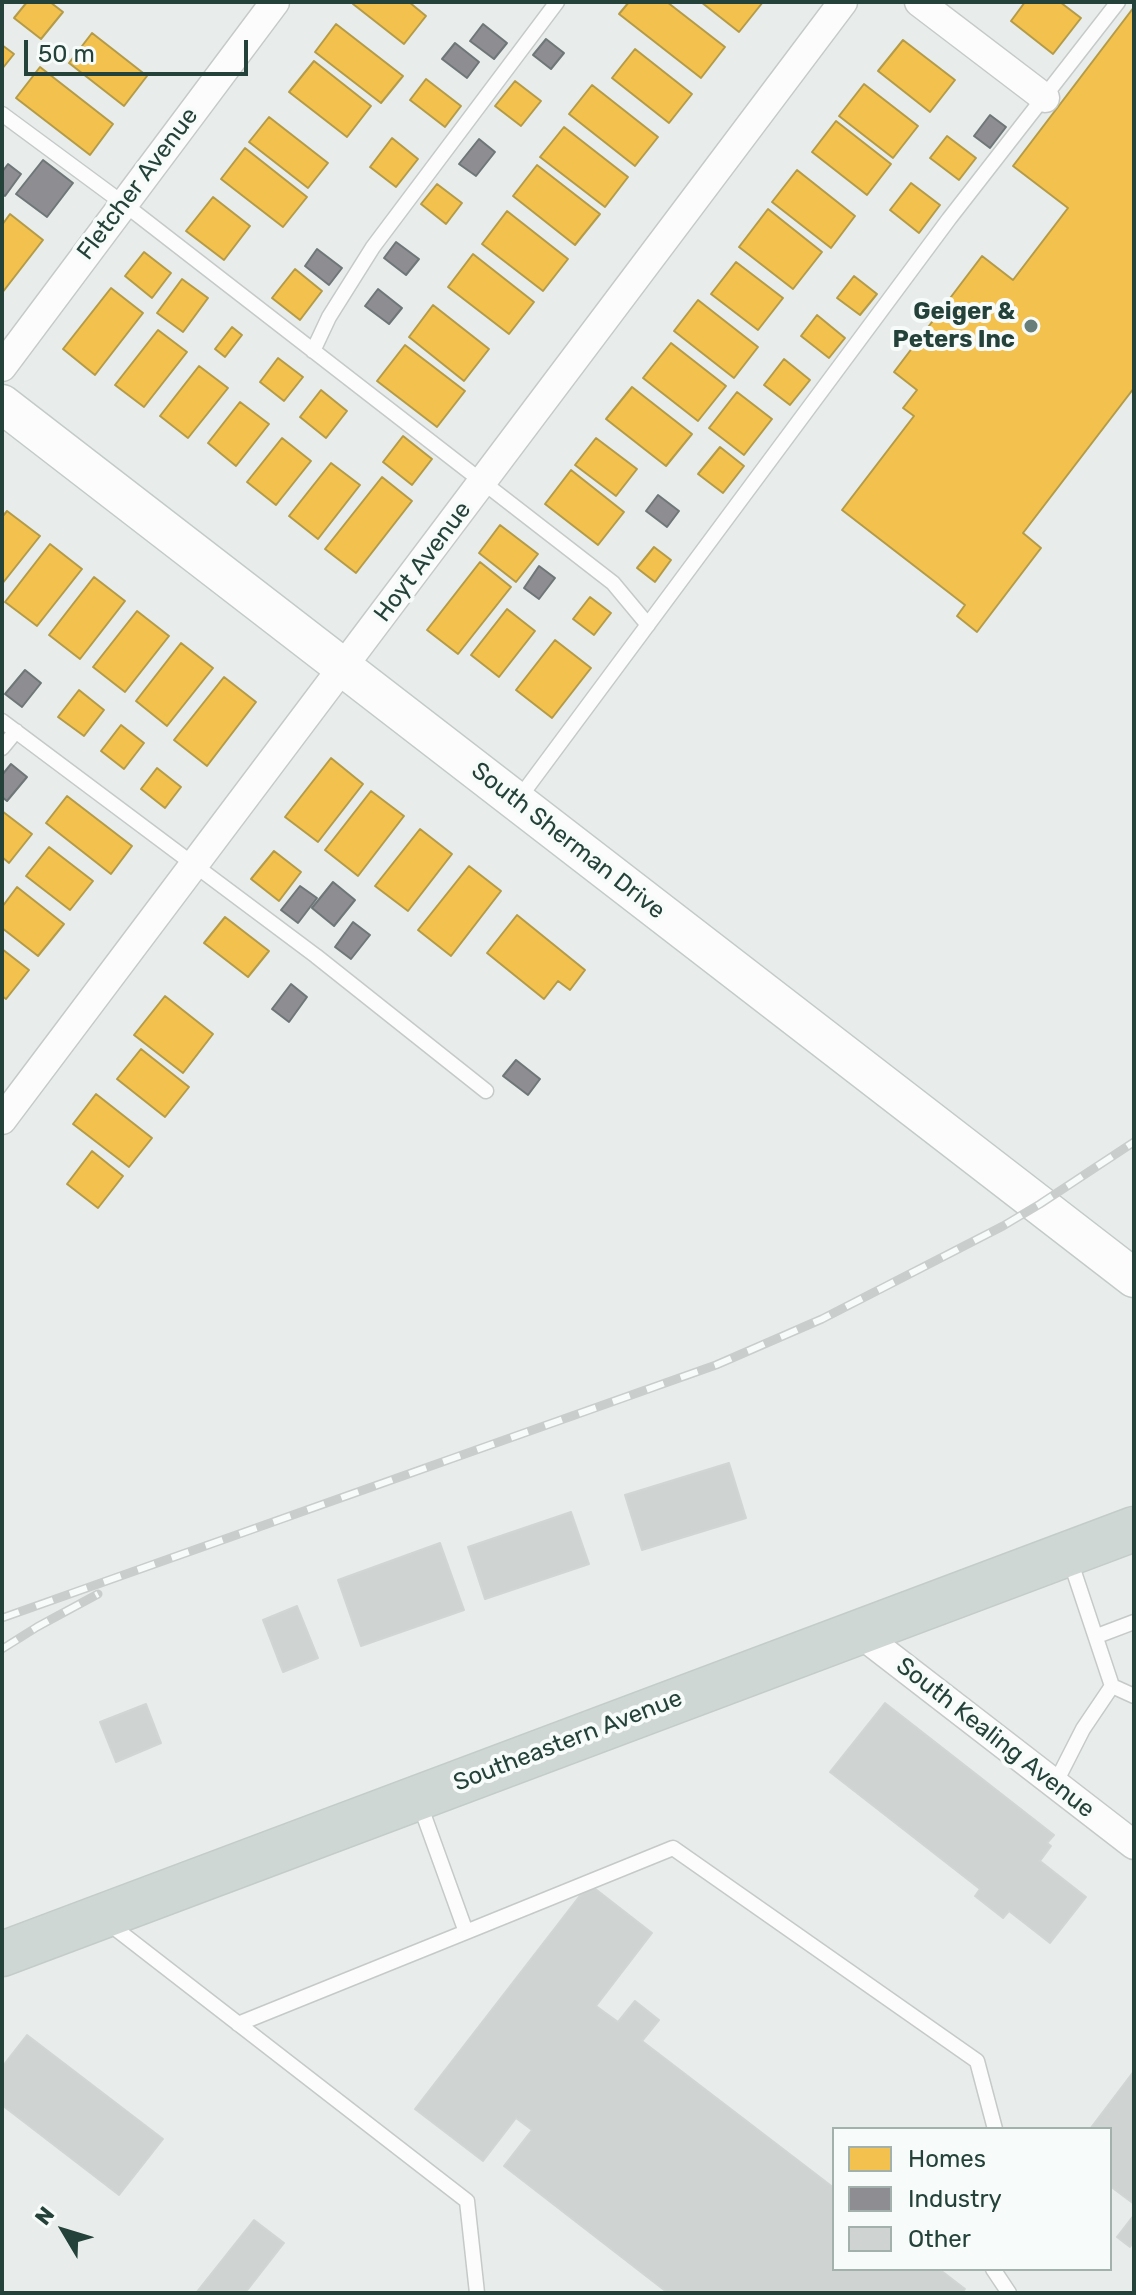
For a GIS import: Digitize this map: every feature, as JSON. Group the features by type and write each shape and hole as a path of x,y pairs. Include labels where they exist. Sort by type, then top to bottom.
{"main road":[{"name":"South Sherman Drive","path":"2,404 1134,1278"},
{"name":"Southeastern Avenue","path":"2,1954 1134,1529"}],"street":[{"name":"Fletcher Avenue","path":"2,367 275,2"},
{"name":"Hoyt Avenue","path":"2,1120 843,2"},
{"path":"919,2 1045,98"},
{"name":"South Kealing Avenue","path":"857,1631 1134,1845"}],"lane":[{"path":"313,351 329,317 373,247 557,2"},
{"path":"517,801 949,219 1118,2"},
{"path":"2,114 124,204 613,583 648,625"},
{"path":"2,721 316,956 486,1091"},
{"path":"2,748 16,731"},
{"path":"1068,1553 1112,1686 1134,1696"},
{"path":"1097,1636 1134,1622"},
{"path":"1055,1784 1083,1729 1112,1686"},
{"path":"417,1798 466,1932"},
{"path":"238,2024 673,1848 977,2061 994,2127"},
{"path":"100,1917 467,2201 477,2293"},
{"path":"994,2271 1009,2293"}],"building: Homes":[{"path":"27,2 50,2 63,12 41,39 14,18"},
{"path":"409,2 426,16 404,44 353,4"},
{"path":"629,2 667,2 725,47 701,78 619,14"},
{"path":"701,2 763,2 739,32"},
{"path":"1025,2 1060,2 1081,18 1053,54 1011,21"},
{"name":"Geiger & Peters Inc","path":"1134,7 1134,388 1023,533 1041,548 977,632 957,616 965,605 842,510 914,416 903,408 917,390 894,372 982,256 1013,280 1068,208 1013,166"},
{"path":"336,24 403,76 381,103 315,52"},
{"path":"92,33 147,76 124,106 69,63"},
{"path":"903,40 955,80 930,112 878,71"},
{"path":"2,45 14,54 2,69"},
{"path":"635,49 692,94 669,123 612,78"},
{"path":"314,61 371,106 347,137 289,92"},
{"path":"40,67 113,124 90,155 16,98"},
{"path":"426,79 461,106 445,127 410,100"},
{"path":"515,81 541,101 521,126 495,106"},
{"path":"864,84 918,126 893,158 839,116"},
{"path":"592,85 658,137 635,166 569,114"},
{"path":"269,117 328,163 308,188 249,142"},
{"path":"836,121 891,164 867,195 812,152"},
{"path":"564,127 628,177 605,207 540,157"},
{"path":"947,136 976,158 959,180 930,158"},
{"path":"392,138 418,159 396,187 370,167"},
{"path":"245,148 307,197 283,227 221,179"},
{"path":"537,165 600,214 575,245 513,196"},
{"path":"797,170 855,216 831,248 772,202"},
{"path":"911,183 940,205 919,233 890,210"},
{"path":"437,184 462,203 446,224 421,204"},
{"path":"213,197 250,226 224,260 186,231"},
{"path":"768,209 822,252 793,289 739,247"},
{"path":"507,211 568,259 543,291 482,244"},
{"path":"10,214 43,240 2,293 2,225"},
{"path":"144,252 171,273 152,298 125,276"},
{"path":"473,254 534,302 509,334 448,287"},
{"path":"736,262 783,298 758,330 711,294"},
{"path":"295,269 322,291 300,320 272,298"},
{"path":"854,276 877,294 860,315 837,298"},
{"path":"182,279 208,298 183,332 157,313"},
{"path":"111,288 143,313 95,375 63,349"},
{"path":"698,300 758,347 734,378 674,331"},
{"path":"433,305 489,349 464,381 409,337"},
{"path":"817,315 845,338 829,358 801,336"},
{"path":"232,327 242,335 225,357 215,349"},
{"path":"158,330 187,352 144,407 115,385"},
{"path":"671,343 726,386 698,421 643,378"},
{"path":"405,345 465,391 437,427 377,381"},
{"path":"278,358 303,377 284,401 260,382"},
{"path":"784,359 810,380 790,405 764,385"},
{"path":"199,366 228,388 188,438 160,416"},
{"path":"632,387 692,434 666,466 606,419"},
{"path":"321,390 347,411 326,438 300,417"},
{"path":"737,392 772,419 744,455 709,428"},
{"path":"240,402 269,424 236,466 208,443"},
{"path":"403,436 432,459 412,485 383,462"},
{"path":"282,438 311,461 276,505 247,482"},
{"path":"596,438 637,469 616,496 575,465"},
{"path":"720,447 744,466 723,493 698,474"},
{"path":"331,463 360,485 318,539 289,516"},
{"path":"571,470 624,512 598,545 545,504"},
{"path":"382,477 412,501 356,573 325,549"},
{"path":"7,511 40,536 2,584 2,517"},
{"path":"500,525 538,554 516,582 479,553"},
{"path":"50,544 82,569 37,626 5,602"},
{"path":"654,547 671,560 655,582 637,568"},
{"path":"480,562 511,587 458,654 427,630"},
{"path":"94,577 125,601 80,659 49,635"},
{"path":"590,597 611,613 594,635 573,619"},
{"path":"507,609 535,631 499,677 471,655"},
{"path":"137,611 169,636 125,692 93,667"},
{"path":"555,640 591,668 552,718 516,690"},
{"path":"181,643 213,668 167,726 136,701"},
{"path":"224,677 256,702 207,766 174,740"},
{"path":"79,690 104,710 84,736 58,717"},
{"path":"121,725 144,743 124,769 101,751"},
{"path":"331,758 363,784 318,842 285,817"},
{"path":"157,768 181,787 165,808 141,789"},
{"path":"371,791 404,816 358,876 325,850"},
{"path":"67,796 132,846 111,874 46,823"},
{"path":"2,811 32,834 9,863 2,857"},
{"path":"420,829 452,854 408,911 375,886"},
{"path":"49,847 93,881 70,910 26,876"},
{"path":"274,851 301,872 279,901 251,879"},
{"path":"469,866 501,891 451,956 418,930"},
{"path":"17,887 64,924 38,956 2,928 2,907"},
{"path":"517,915 585,970 570,990 558,981 544,999 487,953"},
{"path":"225,917 269,951 248,977 204,943"},
{"path":"2,949 29,970 6,999 2,996"},
{"path":"165,996 213,1034 183,1073 134,1035"},
{"path":"141,1049 189,1087 165,1117 117,1079"},
{"path":"96,1094 152,1138 129,1167 73,1124"},
{"path":"92,1151 123,1176 98,1208 67,1184"}],"building: Industry":[{"path":"483,24 507,43 494,59 470,41"},
{"path":"546,39 564,53 551,69 533,55"},
{"path":"455,43 479,62 467,78 442,59"},
{"path":"990,115 1006,127 990,148 974,136"},
{"path":"479,139 495,152 476,176 459,164"},
{"path":"43,160 73,183 47,217 16,194"},
{"path":"8,164 21,174 5,196 2,194 2,172"},
{"path":"396,242 419,259 406,275 384,258"},
{"path":"317,249 342,268 329,285 305,266"},
{"path":"378,289 402,308 389,324 365,306"},
{"path":"658,495 679,511 667,527 646,511"},
{"path":"539,566 555,578 539,599 524,588"},
{"path":"25,670 41,683 22,707 5,694"},
{"path":"11,764 27,777 7,801 2,797 2,775"},
{"path":"333,882 355,900 334,926 312,908"},
{"path":"300,886 317,898 298,923 281,910"},
{"path":"353,922 370,935 351,959 335,947"},
{"path":"291,984 307,997 289,1022 272,1009"},
{"path":"516,1060 540,1079 528,1095 503,1076"}],"building: Other":[{"path":"729,1463 746,1518 642,1550 625,1495"},
{"path":"571,1512 589,1564 485,1599 468,1547"},
{"path":"440,1543 464,1610 361,1646 338,1580"},
{"path":"297,1606 318,1658 283,1672 263,1620"},
{"path":"885,1703 1054,1835 1047,1843 1051,1846 1040,1861 1086,1897 1050,1943 1009,1911 1003,1918 975,1896 980,1889 830,1772"},
{"path":"146,1704 161,1743 116,1762 100,1722"},
{"path":"589,1884 652,1933 596,2006 618,2022 635,2001 659,2020 642,2041 832,2186 832,2271 942,2271 965,2289 962,2293 668,2293 504,2166 532,2130 516,2118 483,2161 415,2109"},
{"path":"27,2035 163,2139 119,2195 2,2105 2,2067"},
{"path":"1134,2071 1134,2204 1112,2188 1112,2127 1092,2127"},
{"path":"1134,2215 1134,2241 1130,2247 1117,2237"},
{"path":"254,2220 284,2243 245,2293 196,2293"}],"railway":[{"path":"2,1618 716,1365 822,1319 1003,1226 1134,1142"},
{"path":"2,1649 98,1594"}],"place":[{"name":"Geiger & Peters Inc","path":"1031,326"}]}
